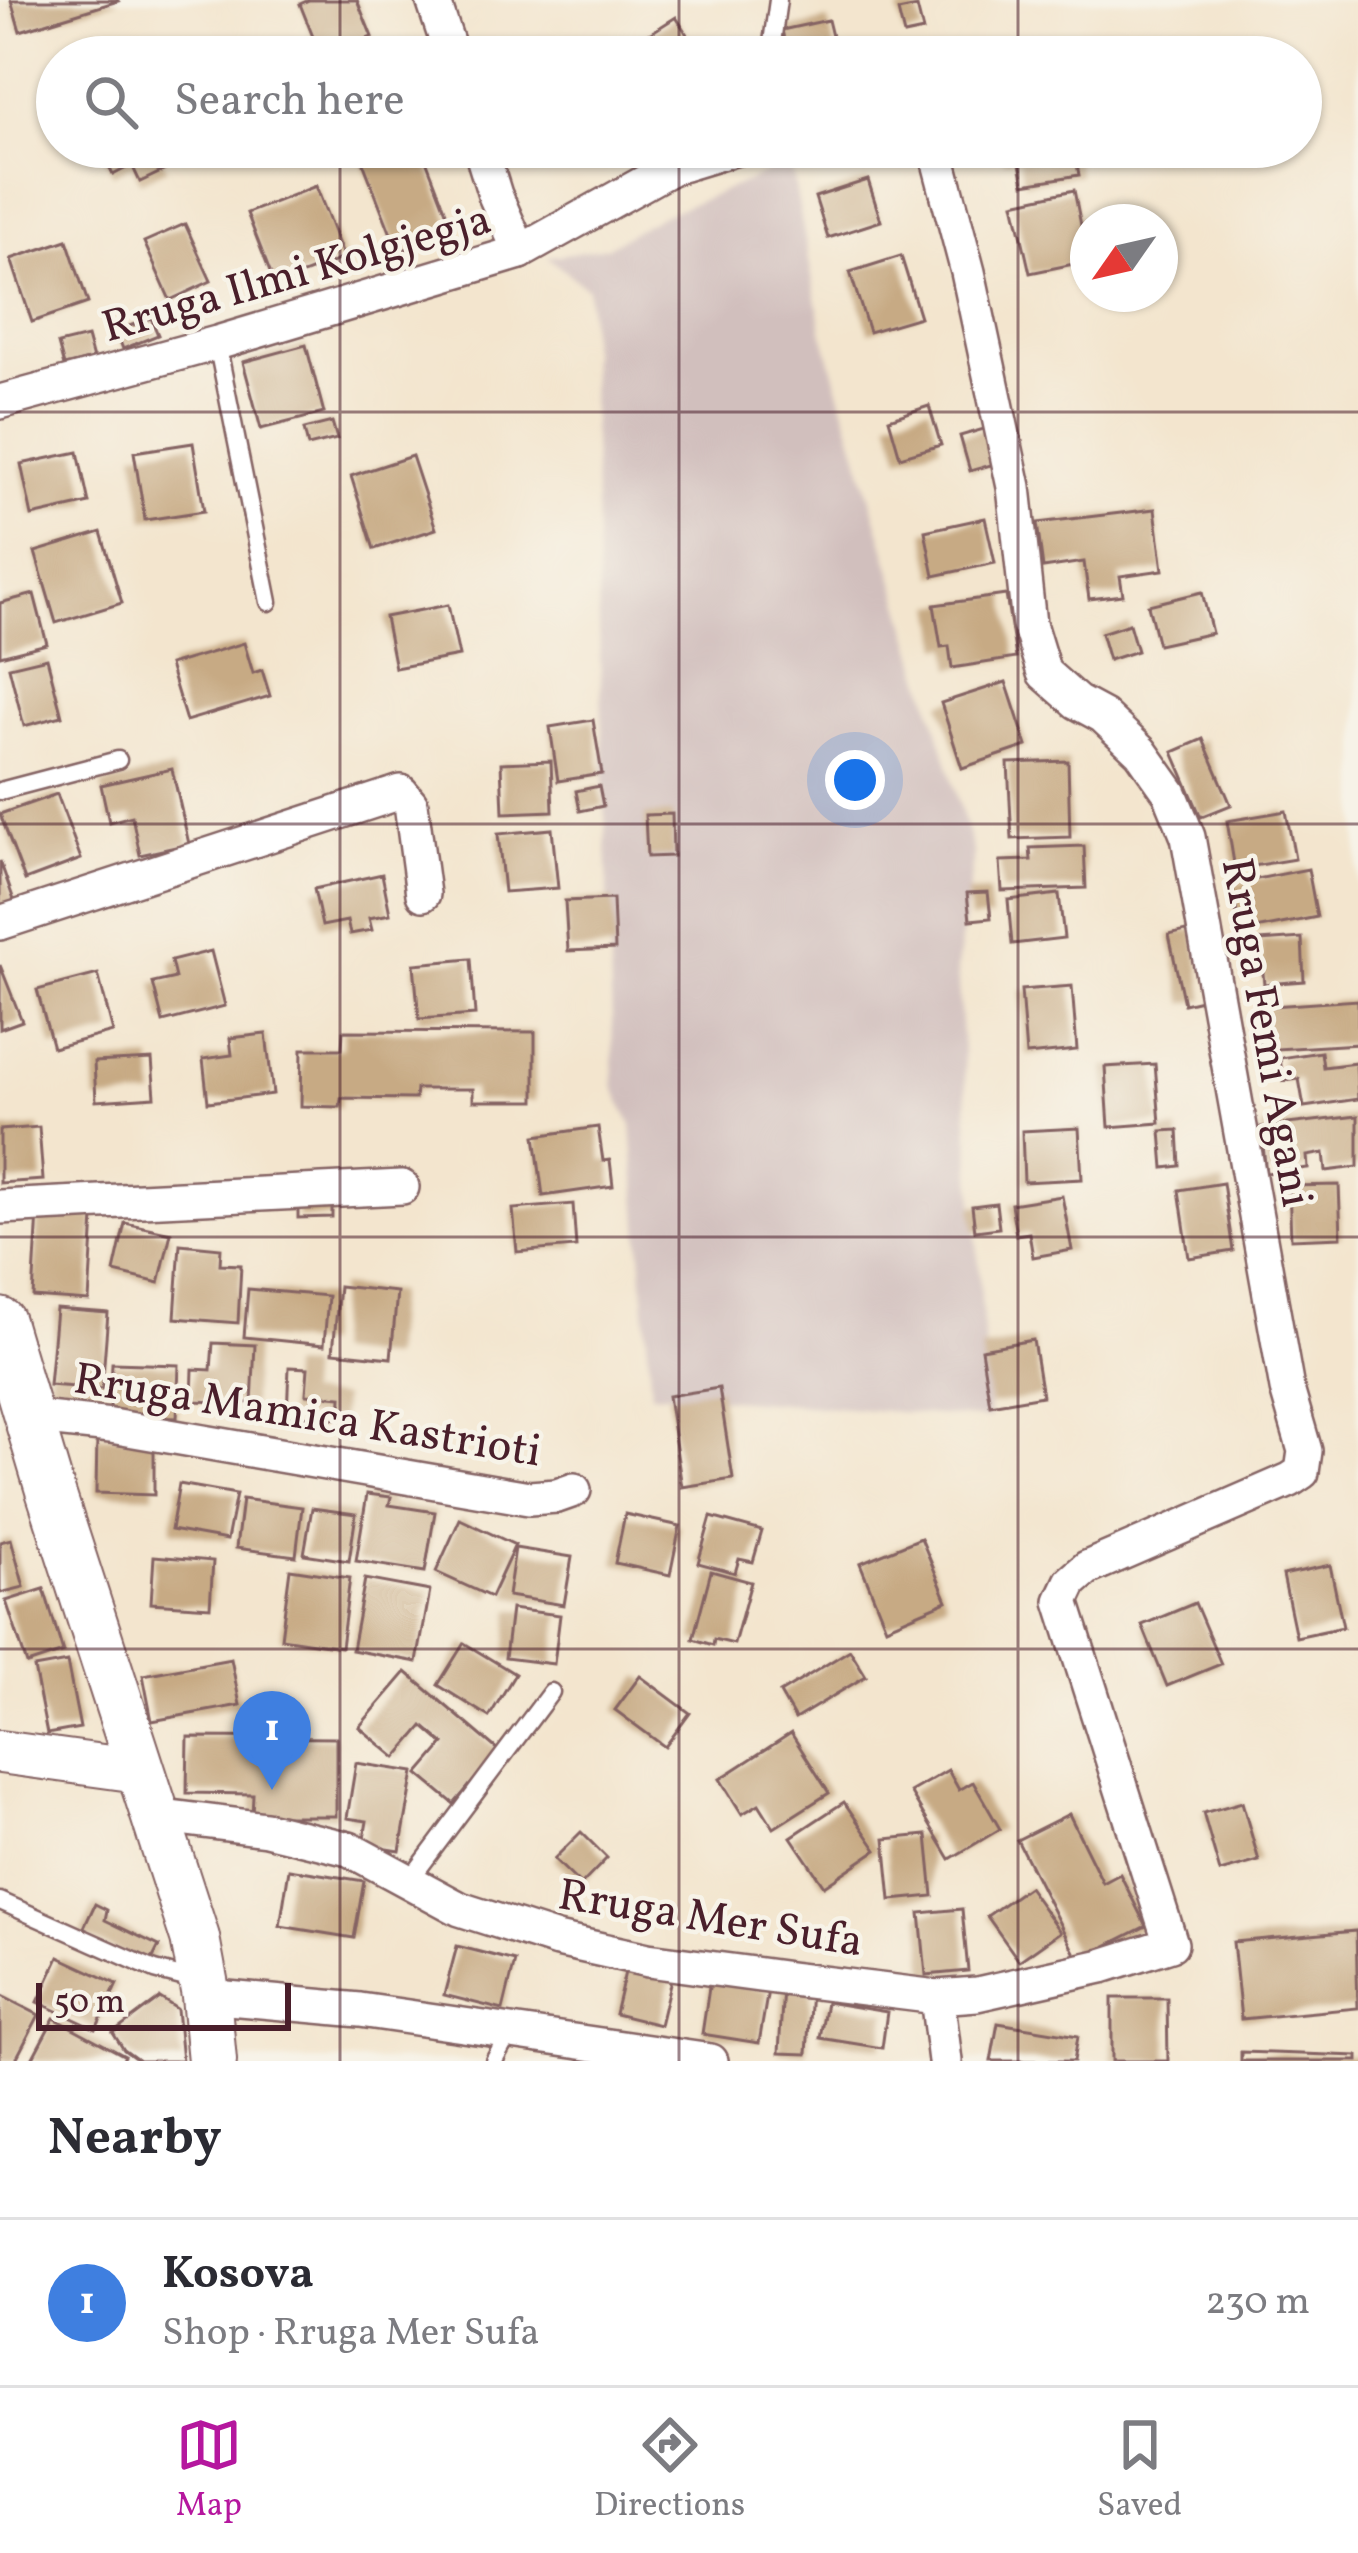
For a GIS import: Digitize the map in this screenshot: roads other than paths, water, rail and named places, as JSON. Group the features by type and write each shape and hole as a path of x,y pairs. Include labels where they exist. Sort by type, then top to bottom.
{"main road":[{"path":"0,1322 195,1938 212,2061"}],"street":[{"path":"433,0 445,36"},
{"path":"487,168 520,252"},
{"name":"Rruga Ilmi Kolgjegja","path":"0,402 218,343 520,252 671,168"},
{"name":"Rruga Femi Agani","path":"941,168 1014,487 1029,624 1044,673 1141,752 1170,793 1188,837 1287,1389 1305,1451 1302,1472 1087,1568 1071,1582 1062,1601 1171,1944"},
{"path":"0,923 401,792 411,804 423,893"},
{"path":"0,1207 402,1186"},
{"name":"Rruga Mamica Kastrioti","path":"28,1417 111,1426 529,1498 574,1490"},
{"path":"0,1752 147,1793"},
{"name":"Rruga Mer Sufa","path":"147,1793 350,1849 460,1909 557,1940 648,1960 937,1996 977,1994 1082,1971 1171,1944"},
{"path":"205,1989 360,2010 502,2046 711,2061"},
{"path":"937,1996 945,2061"}],"lane":[{"path":"773,36 778,0"},
{"path":"218,343 269,602"},
{"path":"0,790 118,760"},
{"path":"410,1880 551,1693"},
{"path":"0,1901 205,1989"}],"place":[{"name":"Kosova","path":"272,1790"}]}
